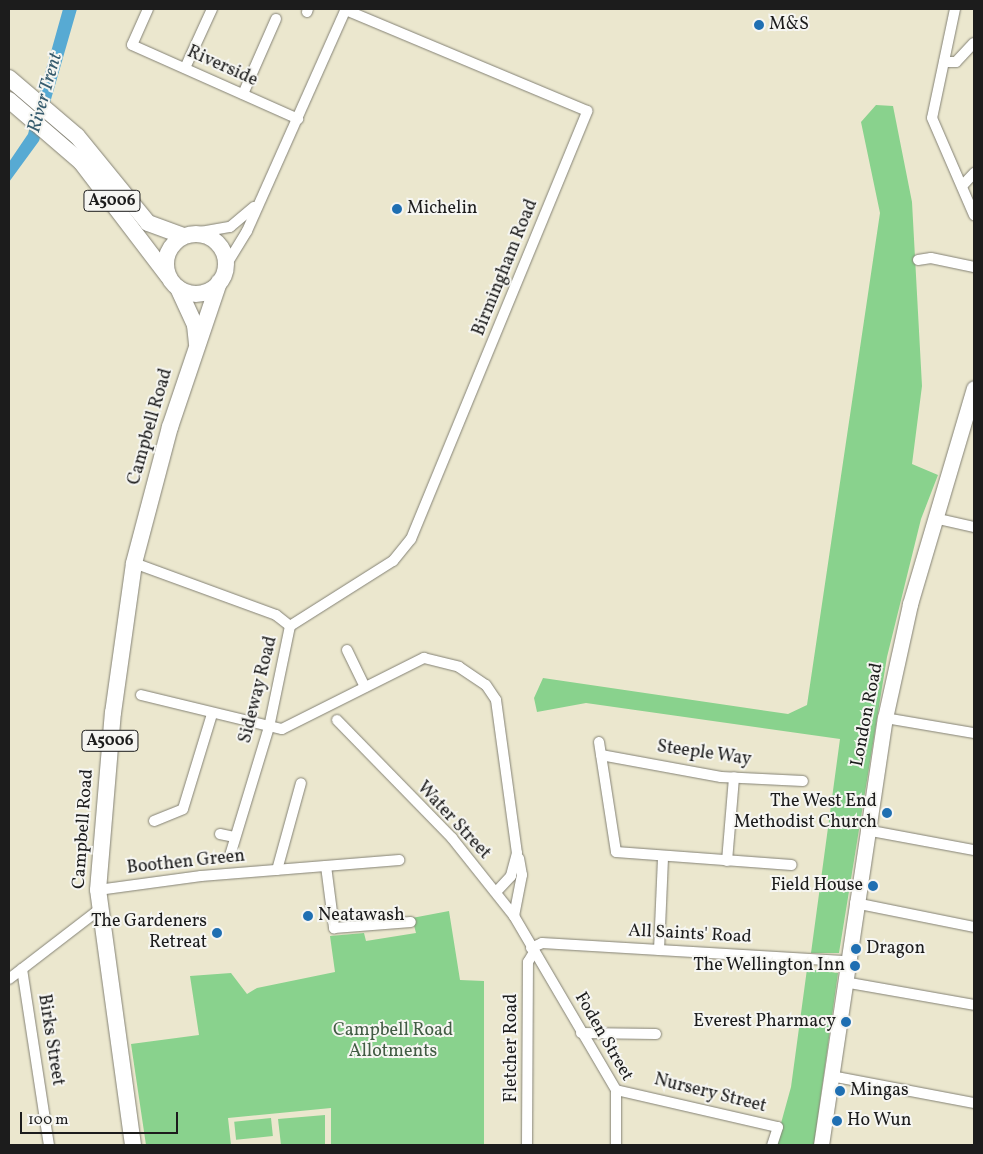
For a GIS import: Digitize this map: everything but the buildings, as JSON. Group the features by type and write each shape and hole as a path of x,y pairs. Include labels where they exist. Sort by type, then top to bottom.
{"main road":[{"name":"A5006","path":"13,81 57,117 148,222 189,235"},
{"name":"A5006","path":"9,100 48,134 106,192 173,282"},
{"path":"189,235 217,242 222,274 202,293 173,282 169,249 189,235"},
{"name":"Campbell Road","path":"133,1145 98,890 113,713 134,563 197,344 222,274"},
{"name":"Campbell Road","path":"173,282 195,325 197,344"},
{"name":"London Road","path":"821,1145 855,903 885,718 934,518 969,421 974,388"}],"street":[{"name":"Riverside","path":"148,9 132,45 298,119"},
{"path":"185,68 212,9"},
{"path":"955,9 932,118 974,215"},
{"name":"Campbell Road","path":"222,274 298,119 345,10"},
{"name":"Birmingham Road","path":"290,626 393,561 411,539 587,111 345,10"},
{"path":"243,94 276,19"},
{"path":"944,62 956,62 974,43"},
{"path":"962,186 974,172"},
{"name":"Campbell Road","path":"189,235 230,227 258,202"},
{"path":"918,260 931,258 974,267"},
{"path":"934,518 974,527"},
{"name":"Sideway Road","path":"134,563 276,616 290,626 269,728 230,855"},
{"path":"347,650 365,687"},
{"path":"141,694 269,728 288,727 365,687 431,656 459,667 486,685 496,700 517,853 522,875 514,916"},
{"path":"154,821 183,809 212,714"},
{"path":"885,718 974,733"},
{"name":"Water Street","path":"337,720 452,838 497,891 533,950"},
{"path":"599,742 616,852 663,858 792,866"},
{"name":"Steeple Way","path":"601,755 734,776 803,781"},
{"path":"727,861 734,776"},
{"path":"277,870 301,783"},
{"path":"866,830 974,850"},
{"path":"220,834 234,837"},
{"path":"497,891 511,876 517,853"},
{"path":"659,950 663,858"},
{"name":"Boothen Green","path":"98,890 277,870 399,860"},
{"path":"326,866 334,928 411,922"},
{"path":"855,903 974,927"},
{"path":"9,979 100,909"},
{"name":"All Saints' Road","path":"533,950 542,943 847,961"},
{"name":"Foden Street","path":"533,950 616,1090 616,1145"},
{"name":"Fletcher Road","path":"527,1145 528,962 533,950"},
{"name":"Birks Street","path":"22,969 49,1145"},
{"path":"844,982 974,1005"},
{"path":"582,1033 656,1034"},
{"path":"831,1076 974,1103"},
{"name":"Nursery Street","path":"616,1090 778,1127 772,1145"}],"green space":[{"path":"876,105 893,106 912,202 922,386 912,464 938,475 921,519 887,657 839,953 811,953 840,739 586,703 537,712 534,698 543,678 788,714 807,705 880,213 861,122"},
{"name":"Campbell Road Allotments","path":"449,911 460,980 484,981 484,1145 331,1145 331,1108 228,1118 231,1145 146,1145 131,1044 199,1035 190,976 231,973 247,994 257,988 335,972 330,936 364,933 366,941 416,933 412,918"},
{"path":"807,969 838,973 814,1145 775,1145 791,1087"},
{"path":"325,1115 325,1145 281,1145 278,1119"},
{"path":"271,1118 273,1136 236,1140 234,1122"}],"water":[{"name":"River Trent","path":"63,9 77,9 39,141 9,182 9,162 28,134"}],"place":[{"name":"M&S","path":"759,25"},
{"name":"Michelin","path":"397,209"},
{"name":"The West End Methodist Church","path":"887,813"},
{"name":"Field House","path":"873,886"},
{"name":"Neatawash","path":"308,916"},
{"name":"The Gardeners Retreat","path":"217,933"},
{"name":"Dragon","path":"856,949"},
{"name":"The Wellington Inn","path":"855,966"},
{"name":"Everest Pharmacy","path":"846,1022"},
{"name":"Mingas","path":"840,1091"},
{"name":"Ho Wun","path":"837,1121"}]}
